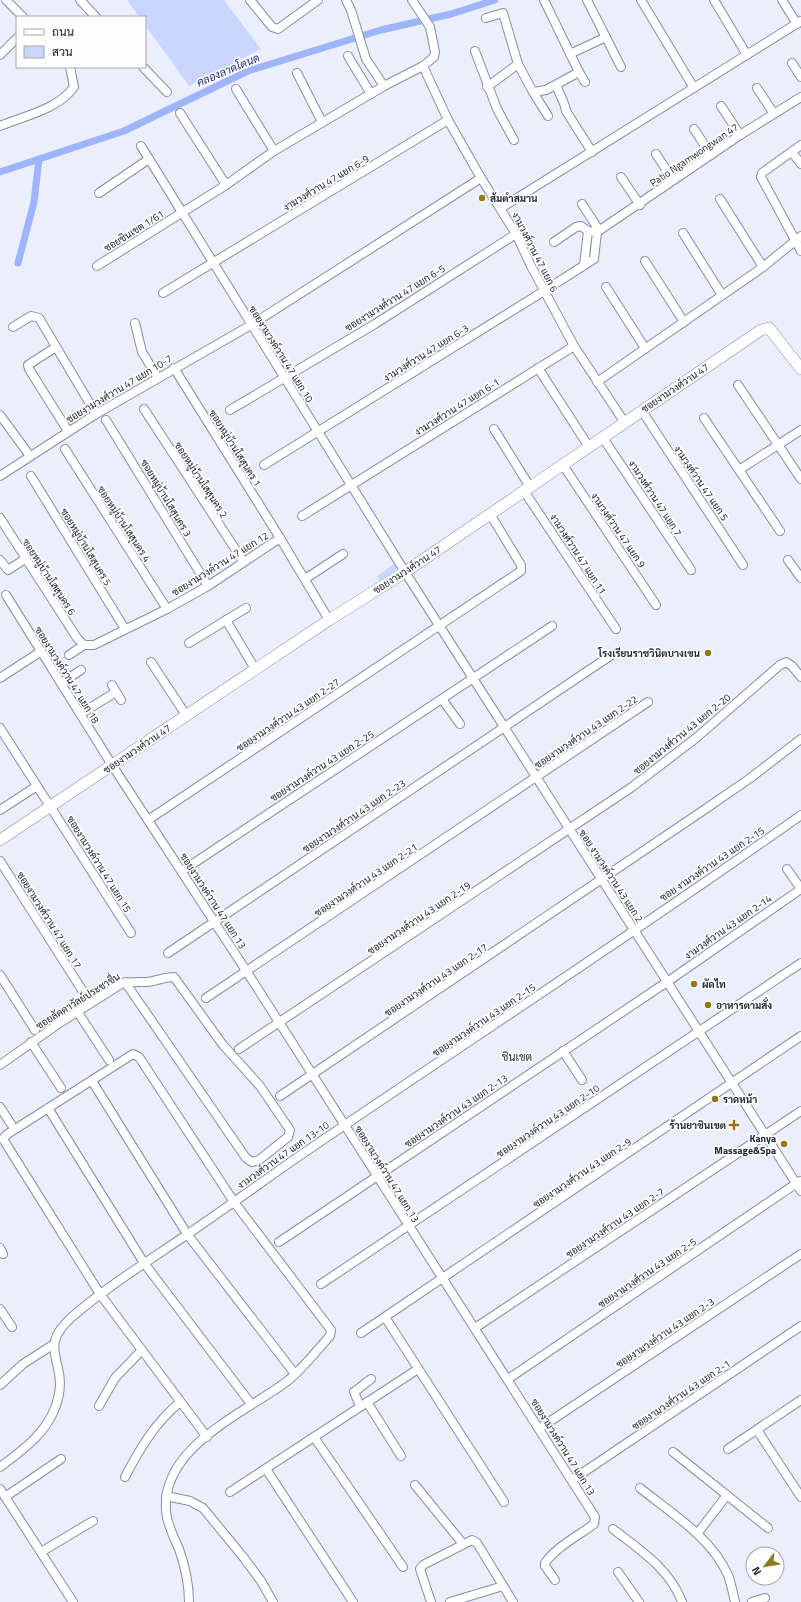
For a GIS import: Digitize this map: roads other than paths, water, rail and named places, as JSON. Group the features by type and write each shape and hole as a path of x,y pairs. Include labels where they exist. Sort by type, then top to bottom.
{"street":[{"path":"6,0 22,16"},
{"path":"80,0 95,16"},
{"path":"250,0 272,27 278,29 318,0"},
{"path":"346,0 351,10 366,59 384,86"},
{"path":"412,0 430,27 435,52 434,57 423,66"},
{"path":"544,0 579,72 586,82"},
{"path":"587,0 621,67"},
{"path":"641,0 694,88"},
{"path":"714,0 747,55"},
{"path":"501,208 799,22 782,0"},
{"path":"486,18 503,13 518,64 548,116"},
{"path":"570,54 606,37"},
{"path":"0,55 16,39"},
{"path":"475,51 487,87 514,140"},
{"path":"348,56 371,94"},
{"path":"792,63 801,77"},
{"path":"487,87 518,64"},
{"name":"ซอยชินเขต 1/61","path":"97,266 226,185 274,151 384,86 423,66"},
{"name":"งามวงศ์วาน 47 แยก 6","path":"423,66 448,120 481,178 516,234 544,291 574,346 625,423"},
{"path":"0,126 55,105 67,96 74,87 70,68"},
{"path":"144,68 167,92"},
{"path":"533,92 546,90 579,72"},
{"path":"297,73 322,122"},
{"path":"557,85 566,111 592,152"},
{"path":"757,88 774,114"},
{"path":"236,89 274,151"},
{"path":"546,90 553,94 561,108 566,111"},
{"name":"Patio Ngamwongwan 47","path":"598,231 640,205 673,180 740,135 801,97"},
{"path":"721,106 740,135"},
{"path":"180,113 226,185"},
{"name":"งามวงศ์วาน 47 แยก 6-9","path":"163,293 448,120"},
{"path":"694,129 711,155"},
{"path":"801,145 762,174 761,177 798,239 801,251"},
{"name":"ซอยงามวงค์วาน 47 แยก 10","path":"141,146 405,572"},
{"path":"792,152 801,164"},
{"path":"656,154 673,180"},
{"path":"99,193 149,159"},
{"path":"621,177 640,205"},
{"name":"ซอยงามวงศ์วาน 47 แยก 10-7","path":"0,476 96,414 251,324 481,178"},
{"path":"720,199 763,267"},
{"path":"582,204 598,231"},
{"path":"554,242 576,227 581,226 588,231 598,231"},
{"path":"584,265 588,231"},
{"name":"งามวงศ์วาน 47 แยก 6-3","path":"264,465 594,259 598,231"},
{"path":"683,233 722,295"},
{"name":"ซอยงามวงศ์วาน 47 แยก 6-5","path":"230,410 285,379 516,234"},
{"path":"597,382 763,267 798,239"},
{"path":"645,261 684,322"},
{"path":"606,287 645,348"},
{"path":"12,326 31,316 39,318 96,414"},
{"path":"135,323 142,352 158,378"},
{"name":"ซอยงามวงศ์วาน 47","path":"0,840 329,620 405,572 765,328 769,328 801,369"},
{"name":"งามวงศ์วาน 47 แยก 6-1","path":"302,516 574,346"},
{"path":"56,347 28,365 68,431"},
{"name":"ซอยหมู่บ้านโสสุนคร 1","path":"174,368 280,538"},
{"path":"538,368 589,447"},
{"path":"738,385 801,478"},
{"name":"ซอยหมู่บ้านโสสุนคร 2","path":"144,409 242,562"},
{"name":"งามวงศ์วาน 47 แยก 5","path":"642,411 743,565"},
{"path":"0,415 30,456"},
{"path":"704,418 780,531"},
{"name":"ซอยหมู่บ้านโสสุนคร 3","path":"106,420 208,586"},
{"name":"งามวงศ์วาน 47 แยก 11","path":"494,429 527,489 616,629"},
{"path":"739,470 801,430"},
{"name":"งามวงศ์วาน 47 แยก 7","path":"603,438 691,570"},
{"name":"ซอยหมู่บ้านโสสุนคร 4","path":"65,449 167,609"},
{"name":"งามวงศ์วาน 47 แยก 9","path":"563,465 656,605"},
{"name":"ซอยหมู่บ้านโสสุนคร 5","path":"31,476 125,629"},
{"name":"ซอยงามวงศ์วาน 43 แยก 2-27","path":"148,820 521,572 522,564 490,514"},
{"name":"ซอยหมู่บ้านโสสุนคร 6","path":"0,518 77,638 84,645"},
{"name":"ซอยงามวงค์วาน 47 แยก 12","path":"84,645 94,646 167,609 208,586 280,538 329,620"},
{"path":"305,579 343,554"},
{"path":"0,560 8,570 25,559"},
{"path":"788,560 801,578"},
{"name":"ซอย งามวงค์วาน 43 แยก 2","path":"405,572 732,1084 800,1185"},
{"name":"ซอยงามวงค์วาน 47 แยก 18","path":"6,595 40,652 112,765"},
{"path":"189,643 246,608"},
{"path":"226,620 255,669"},
{"name":"ซอยงามวงค์วาน 43 แยก 2-25","path":"182,871 552,626"},
{"path":"69,655 84,645"},
{"path":"0,678 40,652"},
{"name":"ซอยงามวงศ์วาน 43 แยก 2-23","path":"168,953 610,656"},
{"path":"151,662 186,715"},
{"name":"ซอยงามวงศ์วาน 43 แยก 2-20","path":"569,829 632,787 690,742 780,665 786,662 792,666 801,677"},
{"path":"60,683 80,670"},
{"path":"80,714 114,689 121,700"},
{"path":"442,698 460,724"},
{"name":"ซอยงามวงศ์วาน 43 แยก 2-22","path":"536,778 648,702"},
{"name":"ซอยงามวงค์วาน 47 แยก 15","path":"0,728 131,933"},
{"name":"ซอยงามวงศ์วาน 43 แยก 2-17","path":"280,1096 602,880 749,779 801,739"},
{"name":"ซอยงามวงค์วาน 47 แยก 13","path":"112,765 247,972 442,1279 540,1428 595,1517 596,1522 566,1544 545,1563 545,1566 555,1580"},
{"name":"ซอยงามวงศ์วาน 43 แยก 2-21","path":"206,998 536,778"},
{"path":"0,810 37,786"},
{"name":"ซอย งามวงค์วาน 43 แยก 2-15","path":"634,930 801,815"},
{"name":"ซอยงามวงศ์วาน 43 แยก 2-19","path":"240,1049 280,1024 569,829"},
{"name":"ซอยงามวงศ์วาน 47 แยก 17","path":"0,861 82,990"},
{"path":"787,869 801,889"},
{"name":"งามวงศ์วาน 43 แยก 2-14","path":"667,982 801,889"},
{"name":"ซอยงามวงค์วาน 43 แยก 2-15","path":"344,1125 634,930"},
{"name":"ซอยงามวงค์วาน 43 แยก 2-10","path":"321,1284 801,963"},
{"path":"0,975 35,1030"},
{"name":"ซอยลัดดาวัลย์ประชาชื่น","path":"0,1065 77,1011 125,982 148,982 174,976 223,1045 260,1086 290,1130 288,1137 278,1147 253,1162 246,1158 125,982"},
{"name":"ซอยงามวงศ์วาน 43 แยก 2-13","path":"279,1242 667,982"},
{"path":"77,1011 109,1060"},
{"name":"ซอยงามวงศ์วาน 43 แยก 2-9","path":"361,1333 801,1036"},
{"path":"31,1042 61,1088"},
{"path":"563,1051 582,1080"},
{"path":"189,1602 185,1567 168,1520 166,1496 174,1471 180,1462 207,1437 251,1404 286,1382 295,1374 330,1336 331,1330 234,1202 136,1054 133,1054 6,1135 3,1139 100,1294 141,1351 207,1437"},
{"path":"92,1081 187,1234 295,1374"},
{"path":"0,1107 11,1124"},
{"path":"48,1108 144,1263 251,1404"},
{"name":"ซอยงามวงศ์วาน 43 แยก 2-7","path":"475,1328 801,1111"},
{"name":"งามวงศ์วาน 47 แยก 13-10","path":"54,1344 61,1328 100,1294 344,1125"},
{"name":"ซอยงามวงศ์วาน 43 แยก 2-5","path":"508,1379 800,1185"},
{"name":"ซอยงามวงค์วาน 43 แยก 2-3","path":"540,1428 801,1254"},
{"path":"0,1309 12,1327"},
{"path":"384,1317 504,1502"},
{"name":"ซอยงามวงศ์วาน 43 แยก 2-1","path":"572,1480 801,1326"},
{"path":"0,1385 24,1364 54,1344 60,1390 58,1402 37,1437 26,1448 0,1467"},
{"path":"99,1406 115,1378 141,1351"},
{"path":"230,1492 418,1368"},
{"path":"371,1379 354,1392 402,1456"},
{"path":"728,1449 801,1400"},
{"path":"125,1477 140,1448 154,1426 180,1402"},
{"path":"757,1430 801,1497"},
{"path":"314,1437 403,1567"},
{"path":"673,1452 768,1528"},
{"path":"6,1497 61,1459"},
{"path":"266,1469 353,1602"},
{"path":"415,1485 463,1544"},
{"path":"640,1488 697,1534 715,1555 728,1575 735,1602"},
{"path":"0,1489 73,1602"},
{"path":"697,1534 727,1495"},
{"path":"166,1496 190,1501 203,1508 244,1558 261,1581 273,1602"},
{"path":"41,1552 93,1521"},
{"path":"614,1529 661,1568 671,1580 682,1602"},
{"path":"431,1602 420,1569 423,1565 472,1540 477,1543 513,1602"},
{"path":"618,1572 639,1602"},
{"path":"450,1602 503,1586"},
{"path":"752,1602 764,1598"}],"waterway":[{"name":"คลองลาดโตนด","path":"0,172 124,131 248,71 381,30 451,14 495,0"},
{"path":"18,263 34,202 39,159"}],"place":[{"name":"ส้มตำสมาน","path":"482,198"},
{"name":"โรงเรียนราชวินิตบางเขน","path":"708,653"},
{"name":"ผัดไท","path":"694,984"},
{"name":"อาหารตามสั่ง","path":"708,1005"},
{"name":"ราดหน้า","path":"715,1099"},
{"name":"ร้านยาชินเขต","path":"734,1125"},
{"name":"Kanya Massage&Spa","path":"784,1144"}],"district":[{"name":"ชินเขต","path":"517,1057"}]}
